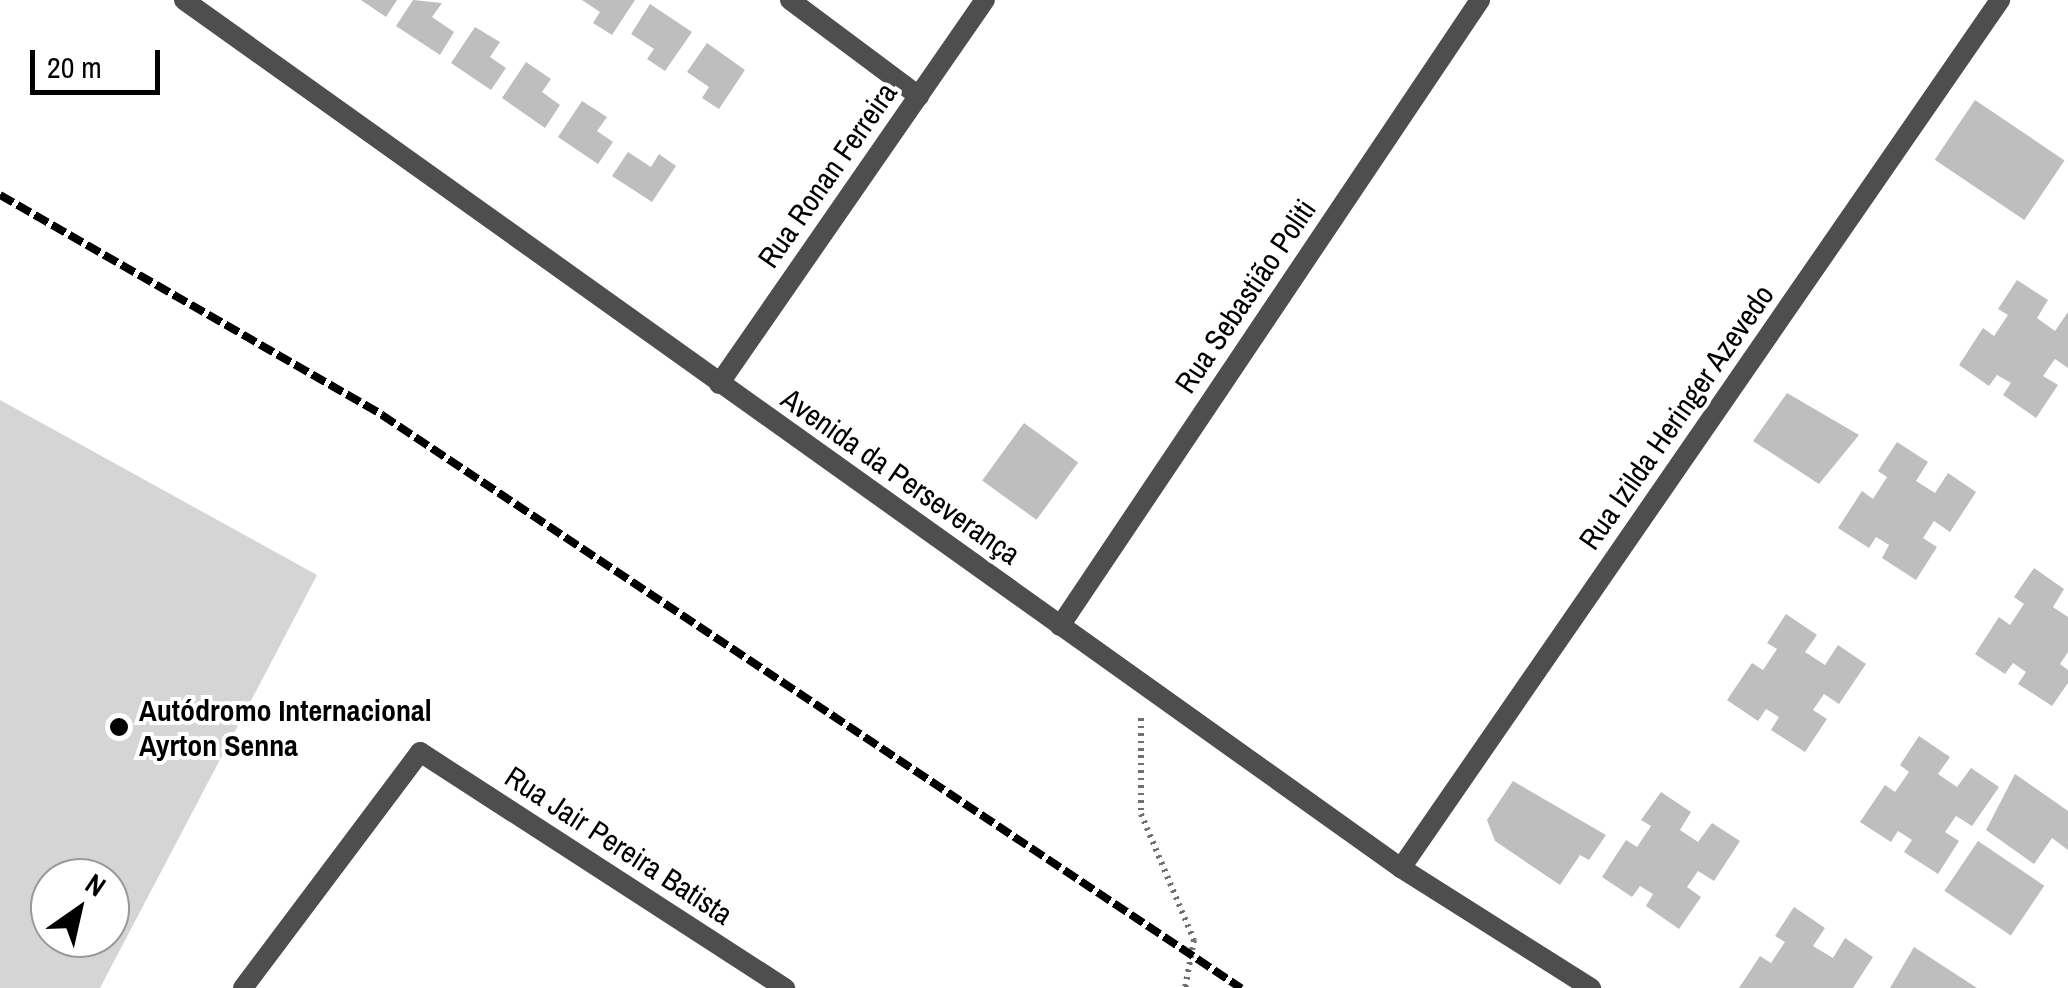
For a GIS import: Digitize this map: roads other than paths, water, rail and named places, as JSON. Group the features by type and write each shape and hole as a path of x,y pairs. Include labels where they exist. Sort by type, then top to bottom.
{"street":[{"name":"Avenida da Perseverança","path":"184,0 1401,868 1591,988"},
{"path":"790,0 919,96"},
{"name":"Rua Ronan Ferreira","path":"719,384 985,0"},
{"name":"Rua Sebastião Politi","path":"1060,626 1480,0"},
{"name":"Rua Izilda Heringer Azevedo","path":"1401,868 2000,0"},
{"name":"Rua Jair Pereira Batista","path":"243,988 420,752 785,988"}],"railway":[{"path":"0,195 382,415 1241,988"}],"place":[{"name":"Autódromo Internacional Ayrton Senna","path":"119,727"}]}
